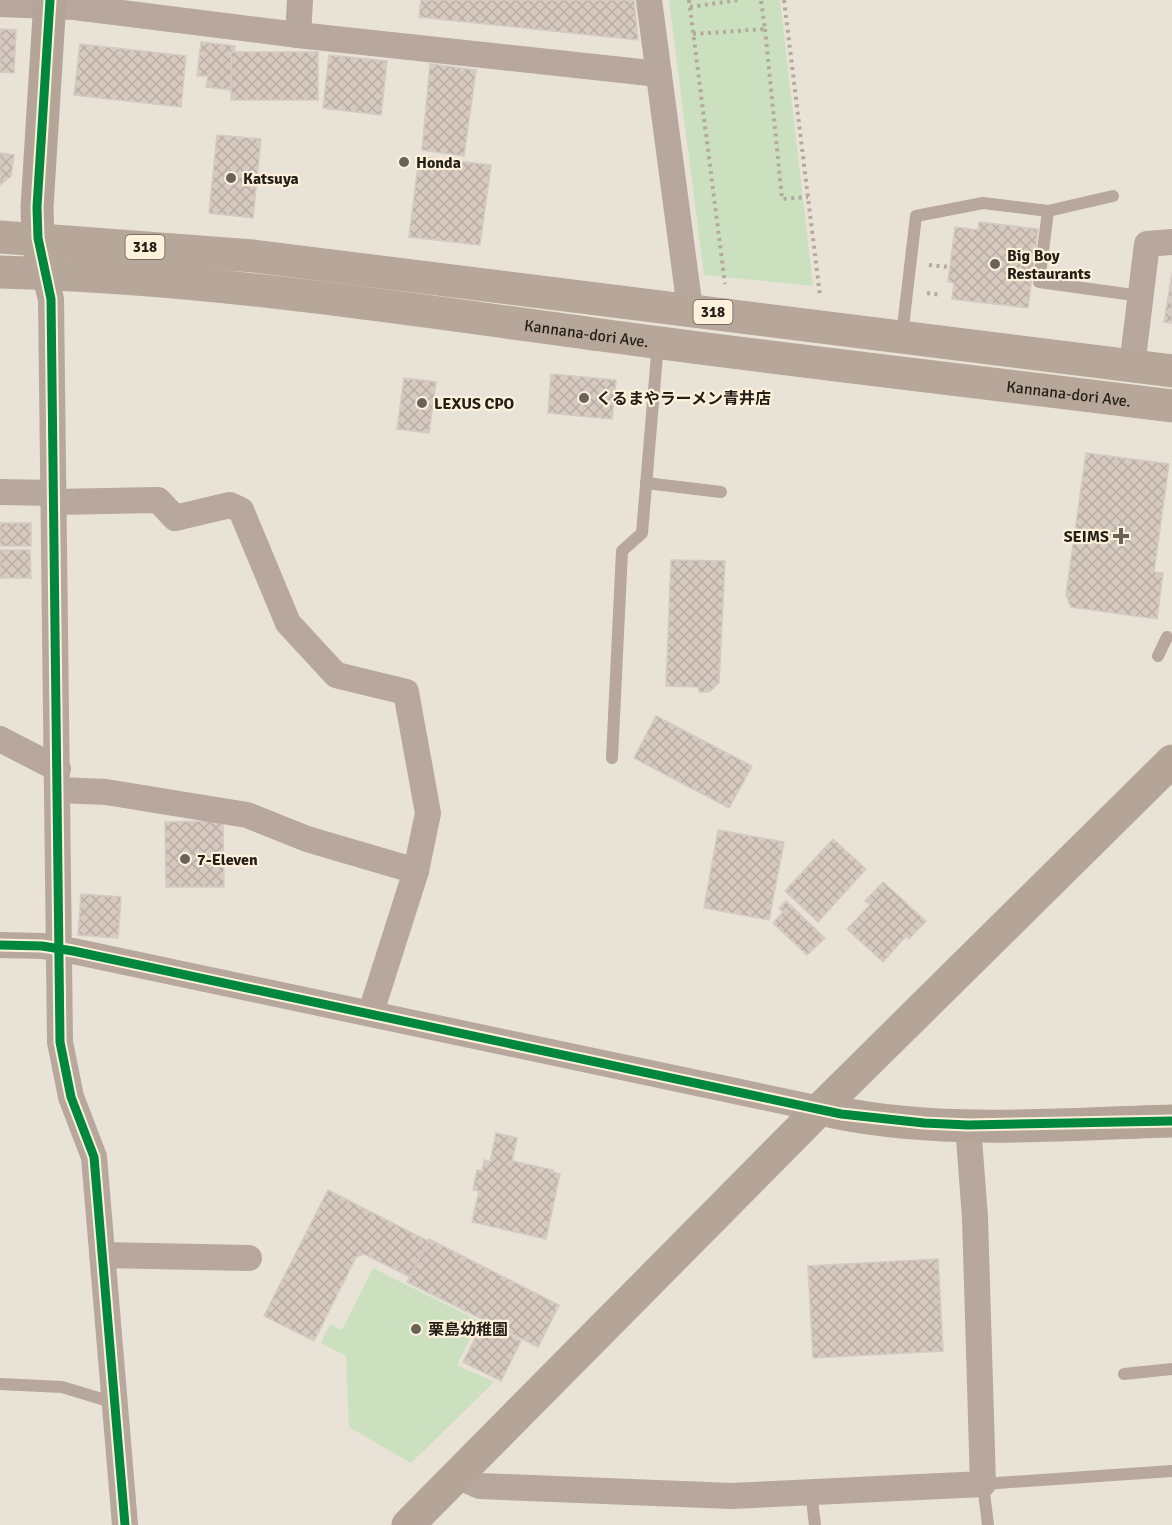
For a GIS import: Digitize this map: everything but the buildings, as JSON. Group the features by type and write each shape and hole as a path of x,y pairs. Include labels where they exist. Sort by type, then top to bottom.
{"main road":[{"name":"318","path":"0,237 38,238 253,256 1172,371"},
{"name":"Kannana-dori Ave.","path":"0,272 44,273 257,289 658,343 1172,406"}],"street":[{"path":"298,35 300,0"},
{"path":"649,0 690,309"},
{"path":"49,3 38,238 51,299 60,1042 71,1097 94,1156 125,1525"},
{"path":"0,4 49,3 298,35 659,74"},
{"path":"1132,366 1147,244 1172,242"},
{"path":"0,492 53,497 158,500 175,518 230,505 241,510 288,623 336,675 406,692 428,813 416,871 370,1012"},
{"path":"0,739 58,780 106,792 247,815 307,839 416,871"},
{"path":"408,1525 820,1109 1172,761"},
{"path":"0,945 60,948 820,1109 924,1123 968,1125 1172,1121"},
{"path":"457,1476 480,1486 731,1496 983,1484 975,1218 968,1125"},
{"path":"102,1255 249,1258"}],"lane":[{"path":"902,336 916,216 982,203 1048,211 1113,196"},
{"path":"1048,211 1039,282 1141,296"},
{"path":"612,758 622,551 642,533 658,343"},
{"path":"646,483 721,492"},
{"path":"1158,656 1167,637"},
{"path":"1124,1374 1172,1369"},
{"path":"0,1384 62,1387 115,1403"},
{"path":"988,1525 983,1484 1172,1471"},
{"path":"811,1492 814,1525"}],"path":[{"path":"689,0 725,284"},
{"path":"690,7 710,2 738,0"},
{"path":"761,0 782,199 808,197"},
{"path":"784,0 820,297"},
{"path":"693,34 765,29"}],"green space":[{"path":"669,0 780,0 813,286 704,275"},
{"path":"373,1268 479,1321 457,1365 494,1382 411,1463 349,1427 346,1356 321,1343 330,1324 342,1330"}],"cycle path":[{"path":"50,0 37,207 38,238 51,299 60,1042 71,1097 94,1157 125,1525"},
{"path":"0,945 42,946 73,951 841,1114 924,1123 968,1125 1172,1121"}],"place":[{"name":"Honda","path":"404,162"},
{"name":"Katsuya","path":"231,178"},
{"name":"Big Boy Restaurants","path":"995,264"},
{"name":"くるまやラーメン青井店","path":"584,398"},
{"name":"LEXUS CPO","path":"422,403"},
{"name":"SEIMS","path":"1121,536"},
{"name":"7-Eleven","path":"185,859"},
{"name":"栗島幼稚園","path":"416,1329"}]}
